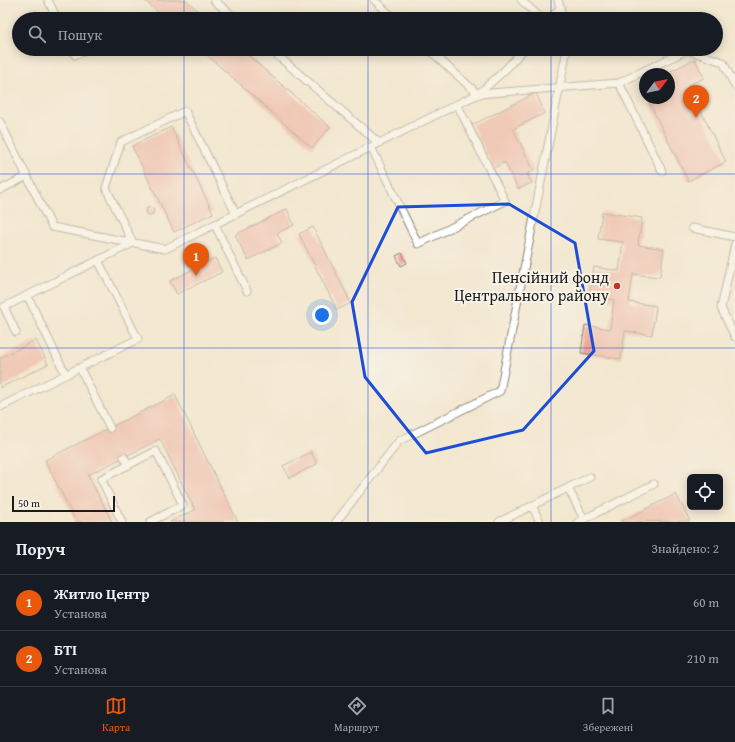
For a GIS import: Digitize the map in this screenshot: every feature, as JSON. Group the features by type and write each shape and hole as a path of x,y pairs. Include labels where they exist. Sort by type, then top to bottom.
{"lane":[{"path":"48,0 54,12"},
{"path":"214,0 228,12"},
{"path":"374,0 387,12"},
{"path":"521,0 534,12"},
{"path":"558,0 562,12"},
{"path":"556,12 561,7"},
{"path":"278,56 379,143"},
{"path":"436,56 478,94 619,83 675,56"},
{"path":"0,122 52,226 165,250 478,94 504,71 518,56"},
{"path":"336,522 400,441 500,392 566,56"},
{"path":"705,56 723,62 735,86"},
{"path":"619,83 662,171"},
{"path":"371,147 418,244 505,202 457,104"},
{"path":"133,243 106,188 121,142 185,111 236,214"},
{"path":"0,190 27,176"},
{"path":"215,225 247,291"},
{"path":"692,228 735,237"},
{"path":"16,332 4,307 133,243"},
{"path":"735,244 721,308 735,337"},
{"path":"0,407 138,339 98,260"},
{"path":"27,296 66,374"},
{"path":"80,368 110,428"},
{"path":"122,522 101,479 156,452 183,505 150,522"},
{"path":"124,457 129,465"},
{"path":"499,522 590,477"},
{"path":"568,488 581,521 654,484"},
{"path":"532,506 540,522"}],"highlighted area":[{"path":"509,204 575,243 594,351 523,430 426,453 365,377 352,302 398,207"}],"building":[{"path":"144,0 186,0 199,12 158,12"},
{"path":"208,56 249,56 330,127 312,148"},
{"path":"695,59 704,78 688,85 726,162 688,181 650,104 675,104 675,69"},
{"path":"536,93 545,113 513,129 534,171 527,174 532,183 518,189 505,162 493,168 472,125"},
{"path":"171,127 213,213 174,232 132,146"},
{"path":"148,207 152,207 154,211 152,215 148,215 146,213 146,209"},
{"path":"287,209 294,225 277,233 282,243 248,260 235,235"},
{"path":"602,212 642,218 638,245 664,249 660,277 633,274 629,302 656,306 652,335 625,331 621,359 581,353 585,325 610,329 614,300 589,296 594,267 619,271 623,242 598,239"},
{"path":"313,227 351,303 337,310 299,234"},
{"path":"402,253 407,263 401,266 396,256"},
{"path":"215,258 222,272 177,294 170,281"},
{"path":"36,340 48,364 0,388 0,358"},
{"path":"175,395 238,522 170,522 195,510 160,439 88,475 112,522 76,522 45,460"},
{"path":"311,452 317,464 290,478 283,466"},
{"path":"676,494 690,521 620,522"}],"place":[{"name":"БТІ","path":"696,118"},
{"name":"Житло Центр","path":"196,276"},
{"name":"Пенсійний фонд Центрального району","path":"617,286"}]}
